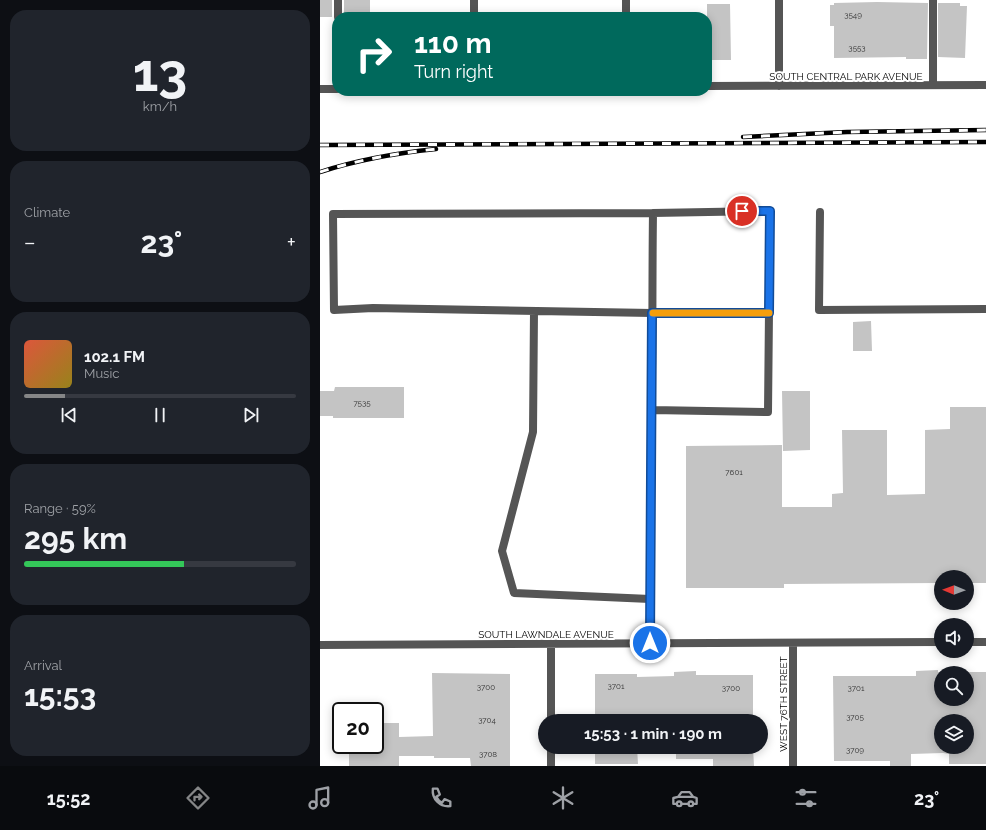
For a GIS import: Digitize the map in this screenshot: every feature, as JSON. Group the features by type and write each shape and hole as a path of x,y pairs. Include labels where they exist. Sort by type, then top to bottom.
{"street":[{"path":"338,0 338,12"},
{"path":"474,0 474,12"},
{"path":"626,0 626,12"},
{"path":"779,0 779,86"},
{"path":"933,0 933,85"},
{"name":"SOUTH CENTRAL PARK AVENUE","path":"712,86 986,85"},
{"path":"320,89 332,89"},
{"path":"652,410 768,412 769,313 770,211 333,214 334,310 373,308 652,313 769,313"},
{"path":"820,212 819,310 986,309"},
{"path":"650,643 653,213"},
{"path":"534,311 533,432 502,551 514,593 650,599"},
{"name":"SOUTH LAWNDALE AVENUE","path":"320,645 934,642"},
{"path":"974,642 986,642"},
{"name":"WEST 76TH STREET","path":"793,643 793,766"},
{"path":"551,644 551,714"},
{"path":"551,754 551,766"}],"building":[{"path":"320,0 332,0 332,17 320,17"},
{"path":"344,0 370,0 370,12 344,12"},
{"path":"834,3 928,3 927,59 906,59 906,57 834,58 834,26 830,26 830,5 834,5"},
{"path":"938,3 960,3 960,6 967,6 965,58 938,57"},
{"path":"707,4 730,4 731,60 712,60 712,12 707,12"},
{"path":"871,321 872,351 853,351 853,322"},
{"path":"335,387 404,387 404,418 333,418 333,416 320,416 320,391 334,391"},
{"path":"782,391 810,391 810,450 783,451"},
{"path":"950,407 986,407 986,583 974,583 974,570 934,570 934,583 784,584 784,588 686,588 686,446 782,445 782,507 832,507 832,494 843,493 842,430 887,430 887,495 925,494 925,430 950,429"},
{"path":"934,670 934,706 974,706 974,672 986,672 986,764 949,764 949,754 974,754 974,714 934,714 934,753 911,754 911,766 890,766 890,761 834,761 833,676 916,676 916,671"},
{"path":"696,671 696,675 753,675 753,714 595,714 595,674 637,674 637,677 674,676 674,672"},
{"path":"432,673 510,674 510,766 471,766 470,758 399,756 399,766 349,766 349,754 384,754 384,723 399,723 399,737 433,736"},
{"path":"595,754 637,754 638,764 595,764"},
{"path":"676,754 753,754 754,766 713,766 713,759 676,759"}],"railway":[{"path":"743,137 847,132 986,130"},
{"path":"320,145 986,142"},
{"path":"320,172 377,158 436,149"}],"slow traffic":[{"path":"653,313 769,313"}],"route":[{"path":"650,643 652,313 769,313 770,211 742,211"}]}
